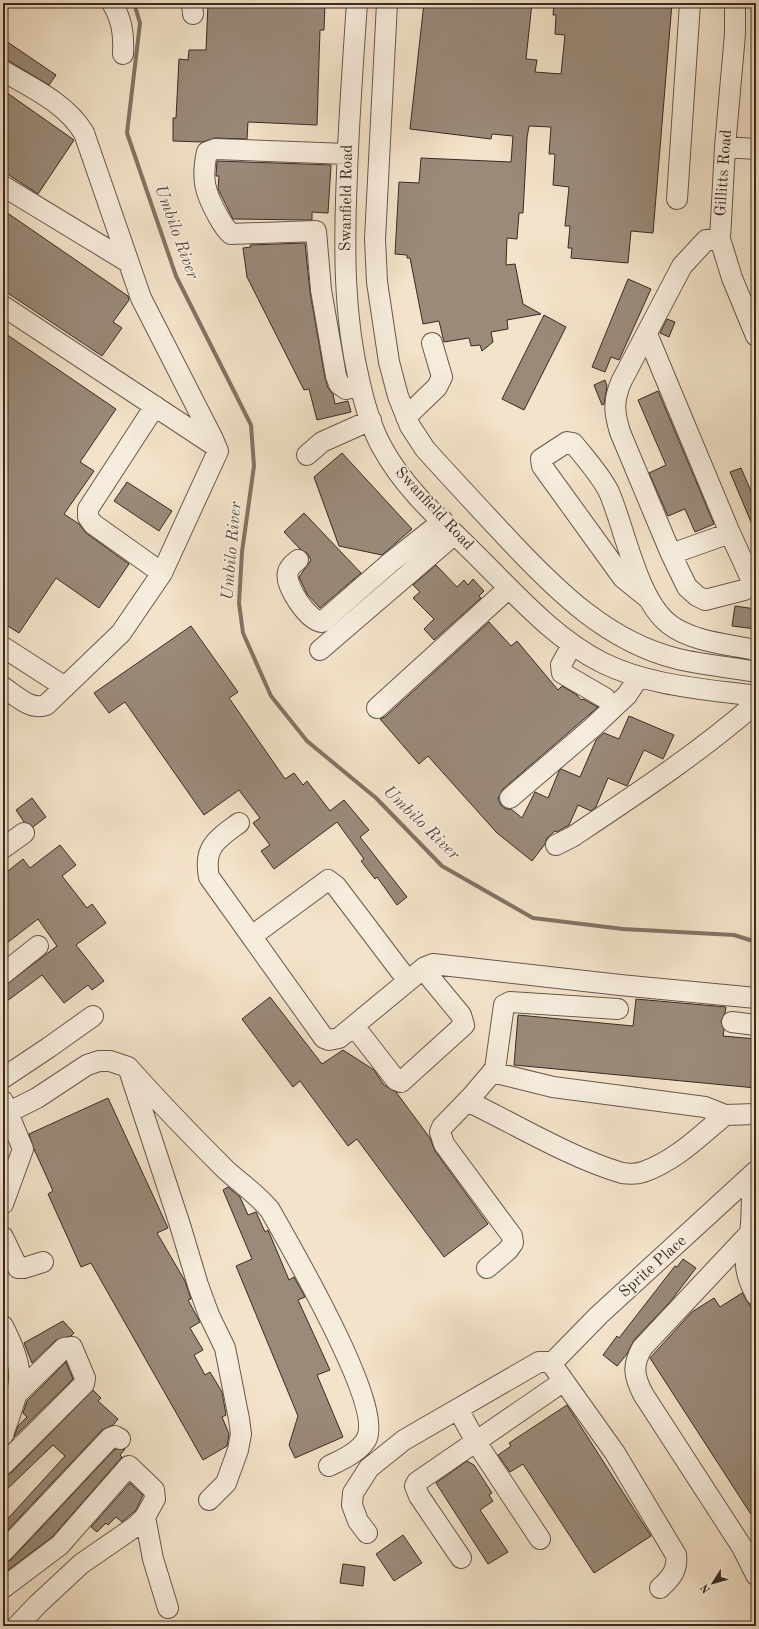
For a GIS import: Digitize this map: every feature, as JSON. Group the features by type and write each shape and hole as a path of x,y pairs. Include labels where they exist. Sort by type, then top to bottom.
{"street":[{"path":"112,3 121,19 124,36 123,54"},
{"name":"Swanfield Road","path":"357,3 345,228 346,305 352,353 360,386 381,447 398,474 509,588 581,650 603,663 639,677 716,691 756,696"},
{"name":"Swanfield Road","path":"387,3 375,240 377,282 389,362 398,396 410,426 425,449 484,514 540,573 577,608 605,627 642,646 678,659 756,672"},
{"path":"677,199 690,3"},
{"name":"Gillitts Road","path":"735,3 735,34 725,146 720,239 732,278 756,336"},
{"path":"3,70 58,104 79,124 84,133 141,298 217,447 216,456 162,573 120,633 51,701 42,707 30,705 3,687"},
{"path":"349,133 380,133"},
{"path":"725,146 756,149"},
{"path":"345,228 316,231 231,234 225,229 204,186 207,152 215,148 348,154"},
{"path":"3,186 128,262"},
{"path":"316,231 321,290 336,376 339,384 346,389 360,386"},
{"path":"647,334 730,533 754,580 748,589 705,600 697,596 687,587 671,554 620,432 614,413 615,396 620,382 682,266 706,240 720,239"},
{"path":"3,306 217,447"},
{"path":"406,416 437,387 442,377 432,343"},
{"path":"155,406 88,509 88,517 93,524 162,573"},
{"path":"307,455 322,442 371,420"},
{"path":"649,599 623,578 542,466 541,459 567,442 573,443 599,474 608,491 649,599 660,616 669,624 690,636 756,650"},
{"path":"298,560 289,568 288,579 297,600 315,620 322,622 391,562 449,527"},
{"path":"320,650 449,527"},
{"path":"671,554 730,533"},
{"path":"377,708 509,588"},
{"path":"605,627 581,650 561,665 562,673 605,698"},
{"path":"3,647 65,687"},
{"path":"716,691 719,666"},
{"path":"510,798 592,728 627,695 639,677"},
{"path":"556,846 572,837 668,772 736,721 756,703"},
{"path":"239,823 216,841 209,850 208,869 214,885 324,1038 334,1040 354,1026 416,975 433,964 620,985 756,998"},
{"path":"3,848 24,833"},
{"path":"252,936 328,880 336,886 416,975 461,1014 464,1025 401,1082 396,1080 354,1026"},
{"path":"3,974 38,946"},
{"path":"487,1268 508,1250 513,1243 512,1236 444,1144 441,1138 442,1126 467,1101 492,1072 497,1061 502,1009 506,1004 510,1002 618,1009"},
{"path":"3,1078 93,1016"},
{"path":"732,1022 756,1025"},
{"path":"3,1204 23,1149 6,1106 37,1098 87,1065 99,1061 120,1064 128,1067 196,1139 227,1170 262,1200 270,1210 346,1352 368,1417 369,1429 366,1440 359,1448 328,1466"},
{"path":"128,1067 206,1307 225,1348 239,1419 240,1434 238,1450 226,1483 209,1500"},
{"path":"492,1072 553,1087 705,1107 725,1115 756,1114"},
{"path":"467,1101 580,1157 630,1174 642,1172 666,1161 684,1150 725,1115"},
{"path":"754,1173 750,1234 745,1257 746,1272 756,1296"},
{"name":"Sprite Place","path":"551,1364 599,1315 754,1173"},
{"path":"750,1234 642,1348 637,1357 634,1369 643,1394 742,1547 756,1575"},
{"path":"3,1237 18,1268 24,1268 43,1262"},
{"path":"3,1326 15,1350 19,1362 20,1383 3,1435"},
{"path":"3,1465 84,1384 85,1378 72,1347 64,1348 16,1395"},
{"path":"367,1532 358,1521 352,1505 353,1493 369,1468 404,1440 539,1362 548,1362 564,1381 615,1453 676,1555 677,1565 675,1571 669,1580 660,1588"},
{"path":"461,1558 419,1496 415,1486 417,1482 564,1381"},
{"path":"458,1409 476,1442 540,1539"},
{"path":"3,1552 110,1438 115,1436 120,1438"},
{"path":"3,1588 60,1545 129,1466 155,1493 155,1499 145,1517 129,1532 82,1564 37,1605 17,1626"},
{"path":"145,1517 157,1574 168,1608"}],"building":[{"path":"208,3 325,3 324,30 320,30 317,125 248,122 247,139 215,138 202,142 173,141 173,118 176,118 179,59 188,60 189,50 206,50"},
{"path":"424,3 532,3 526,59 537,60 535,72 561,74 565,35 555,34 556,15 553,15 554,3 672,3 653,233 631,231 628,263 571,258 572,248 568,248 570,226 565,226 569,187 553,185 555,154 549,154 551,127 529,126 523,213 519,213 517,239 507,238 506,265 515,264 523,304 541,314 507,320 508,329 491,332 493,342 482,351 480,345 471,346 469,338 444,342 439,321 423,324 410,258 407,258 407,255 395,254 399,182 419,183 421,158 511,162 513,136 492,134 491,139 410,129"},
{"path":"3,39 56,75 49,85 9,61 3,60"},
{"path":"3,90 74,140 38,194 3,171"},
{"path":"217,161 331,165 328,213 312,212 312,220 233,219 218,189 219,176 216,176"},
{"path":"3,210 128,296 129,300 113,322 122,328 102,356 3,290"},
{"path":"305,243 310,292 325,378 328,388 333,394 335,404 348,401 351,412 317,420 309,389 304,390 247,277 243,248 251,247 250,245"},
{"path":"628,279 651,289 619,360 611,357 605,372 592,367"},
{"path":"544,315 566,327 524,410 502,399"},
{"path":"667,319 675,322 669,337 660,333"},
{"path":"3,332 116,409 80,462 94,471 64,514 79,524 86,533 129,564 99,608 56,578 19,633 3,623"},
{"path":"605,380 607,386 604,404 602,405 594,385"},
{"path":"658,391 714,524 695,532 685,509 668,516 649,473 666,465 638,400"},
{"path":"342,453 412,529 382,555 339,546 314,477"},
{"path":"741,468 756,503 756,534 730,472"},
{"path":"127,482 172,511 159,531 114,501"},
{"path":"304,513 361,573 320,608 307,594 299,577 311,560 307,553 300,549 284,532"},
{"path":"436,565 457,587 464,580 468,585 473,579 484,591 479,596 481,598 434,640 424,629 434,619 413,598 420,592 413,585"},
{"path":"735,606 756,609 756,629 732,626"},
{"path":"489,622 511,646 517,641 558,690 562,686 577,695 581,700 583,699 598,707 503,789 498,799 501,805 506,809 511,809 522,818 535,792 548,798 561,769 580,777 596,740 604,733 619,739 629,716 674,735 663,759 644,750 627,786 608,778 596,807 591,811 578,805 569,825 557,832 555,831 547,838 545,844 532,861 497,833 428,756 419,764 380,719 385,717"},
{"path":"191,626 238,692 229,698 285,779 294,773 303,785 307,781 330,811 344,800 369,830 360,837 407,897 397,905 377,877 375,879 361,861 364,859 337,822 274,869 261,851 270,845 253,823 260,818 239,790 204,815 125,702 109,713 94,693"},
{"path":"32,798 46,817 33,827 24,822 16,810"},
{"path":"60,845 76,865 62,876 87,908 92,904 106,923 76,945 104,981 92,990 88,985 64,1003 42,975 3,1004 3,987 57,946 38,919 3,946 3,875 23,859 30,868"},
{"path":"270,997 322,1064 343,1050 374,1070 384,1085 396,1092 430,1138 435,1151 488,1224 444,1257 357,1139 348,1146 300,1081 293,1087 242,1019"},
{"path":"636,999 726,1007 721,1021 724,1030 723,1036 756,1039 756,1088 514,1065 518,1015 633,1026"},
{"path":"108,1098 168,1228 157,1233 185,1281 191,1299 188,1300 200,1322 190,1328 203,1350 194,1355 205,1375 210,1372 222,1392 226,1415 222,1417 229,1434 227,1446 203,1460 91,1263 81,1267 48,1194 53,1191 34,1149 29,1134"},
{"path":"228,1187 240,1197 248,1215 256,1212 265,1232 268,1230 289,1280 294,1277 305,1297 298,1300 330,1370 317,1375 343,1437 295,1458 289,1445 298,1416 236,1266 252,1259 223,1190"},
{"path":"683,1259 696,1268 670,1302 634,1340 627,1354 617,1366 603,1355 617,1336 619,1338 675,1266 677,1267"},
{"path":"742,1293 756,1315 756,1522 650,1358 692,1312 714,1298 720,1307"},
{"path":"63,1321 74,1333 71,1336 56,1340 32,1363 24,1343"},
{"path":"66,1362 73,1379 14,1437 18,1426 27,1417 23,1413 27,1401"},
{"path":"93,1390 101,1398 98,1401 118,1419 113,1425 102,1430 3,1535 3,1524 65,1456 53,1445 3,1493 3,1476 11,1473"},
{"path":"567,1405 651,1536 594,1573 523,1464 510,1472 498,1455 511,1446 509,1443"},
{"path":"115,1449 125,1449 120,1455 122,1457 52,1537 3,1574 3,1563 11,1560"},
{"path":"467,1461 474,1465 492,1493 489,1495 493,1501 480,1510 508,1552 488,1564 436,1483"},
{"path":"130,1483 143,1495 136,1510 122,1522 116,1517 108,1525 106,1523 97,1532 91,1527"},
{"path":"403,1535 422,1563 394,1581 376,1554"},
{"path":"343,1564 365,1567 363,1586 340,1583"}],"waterway":[{"name":"Umbilo River","path":"134,3 140,23 127,133 176,276 251,425 254,466 242,552 239,603 243,633 271,696 307,741 376,798 442,866 533,918 623,929 734,935 756,942"}]}
